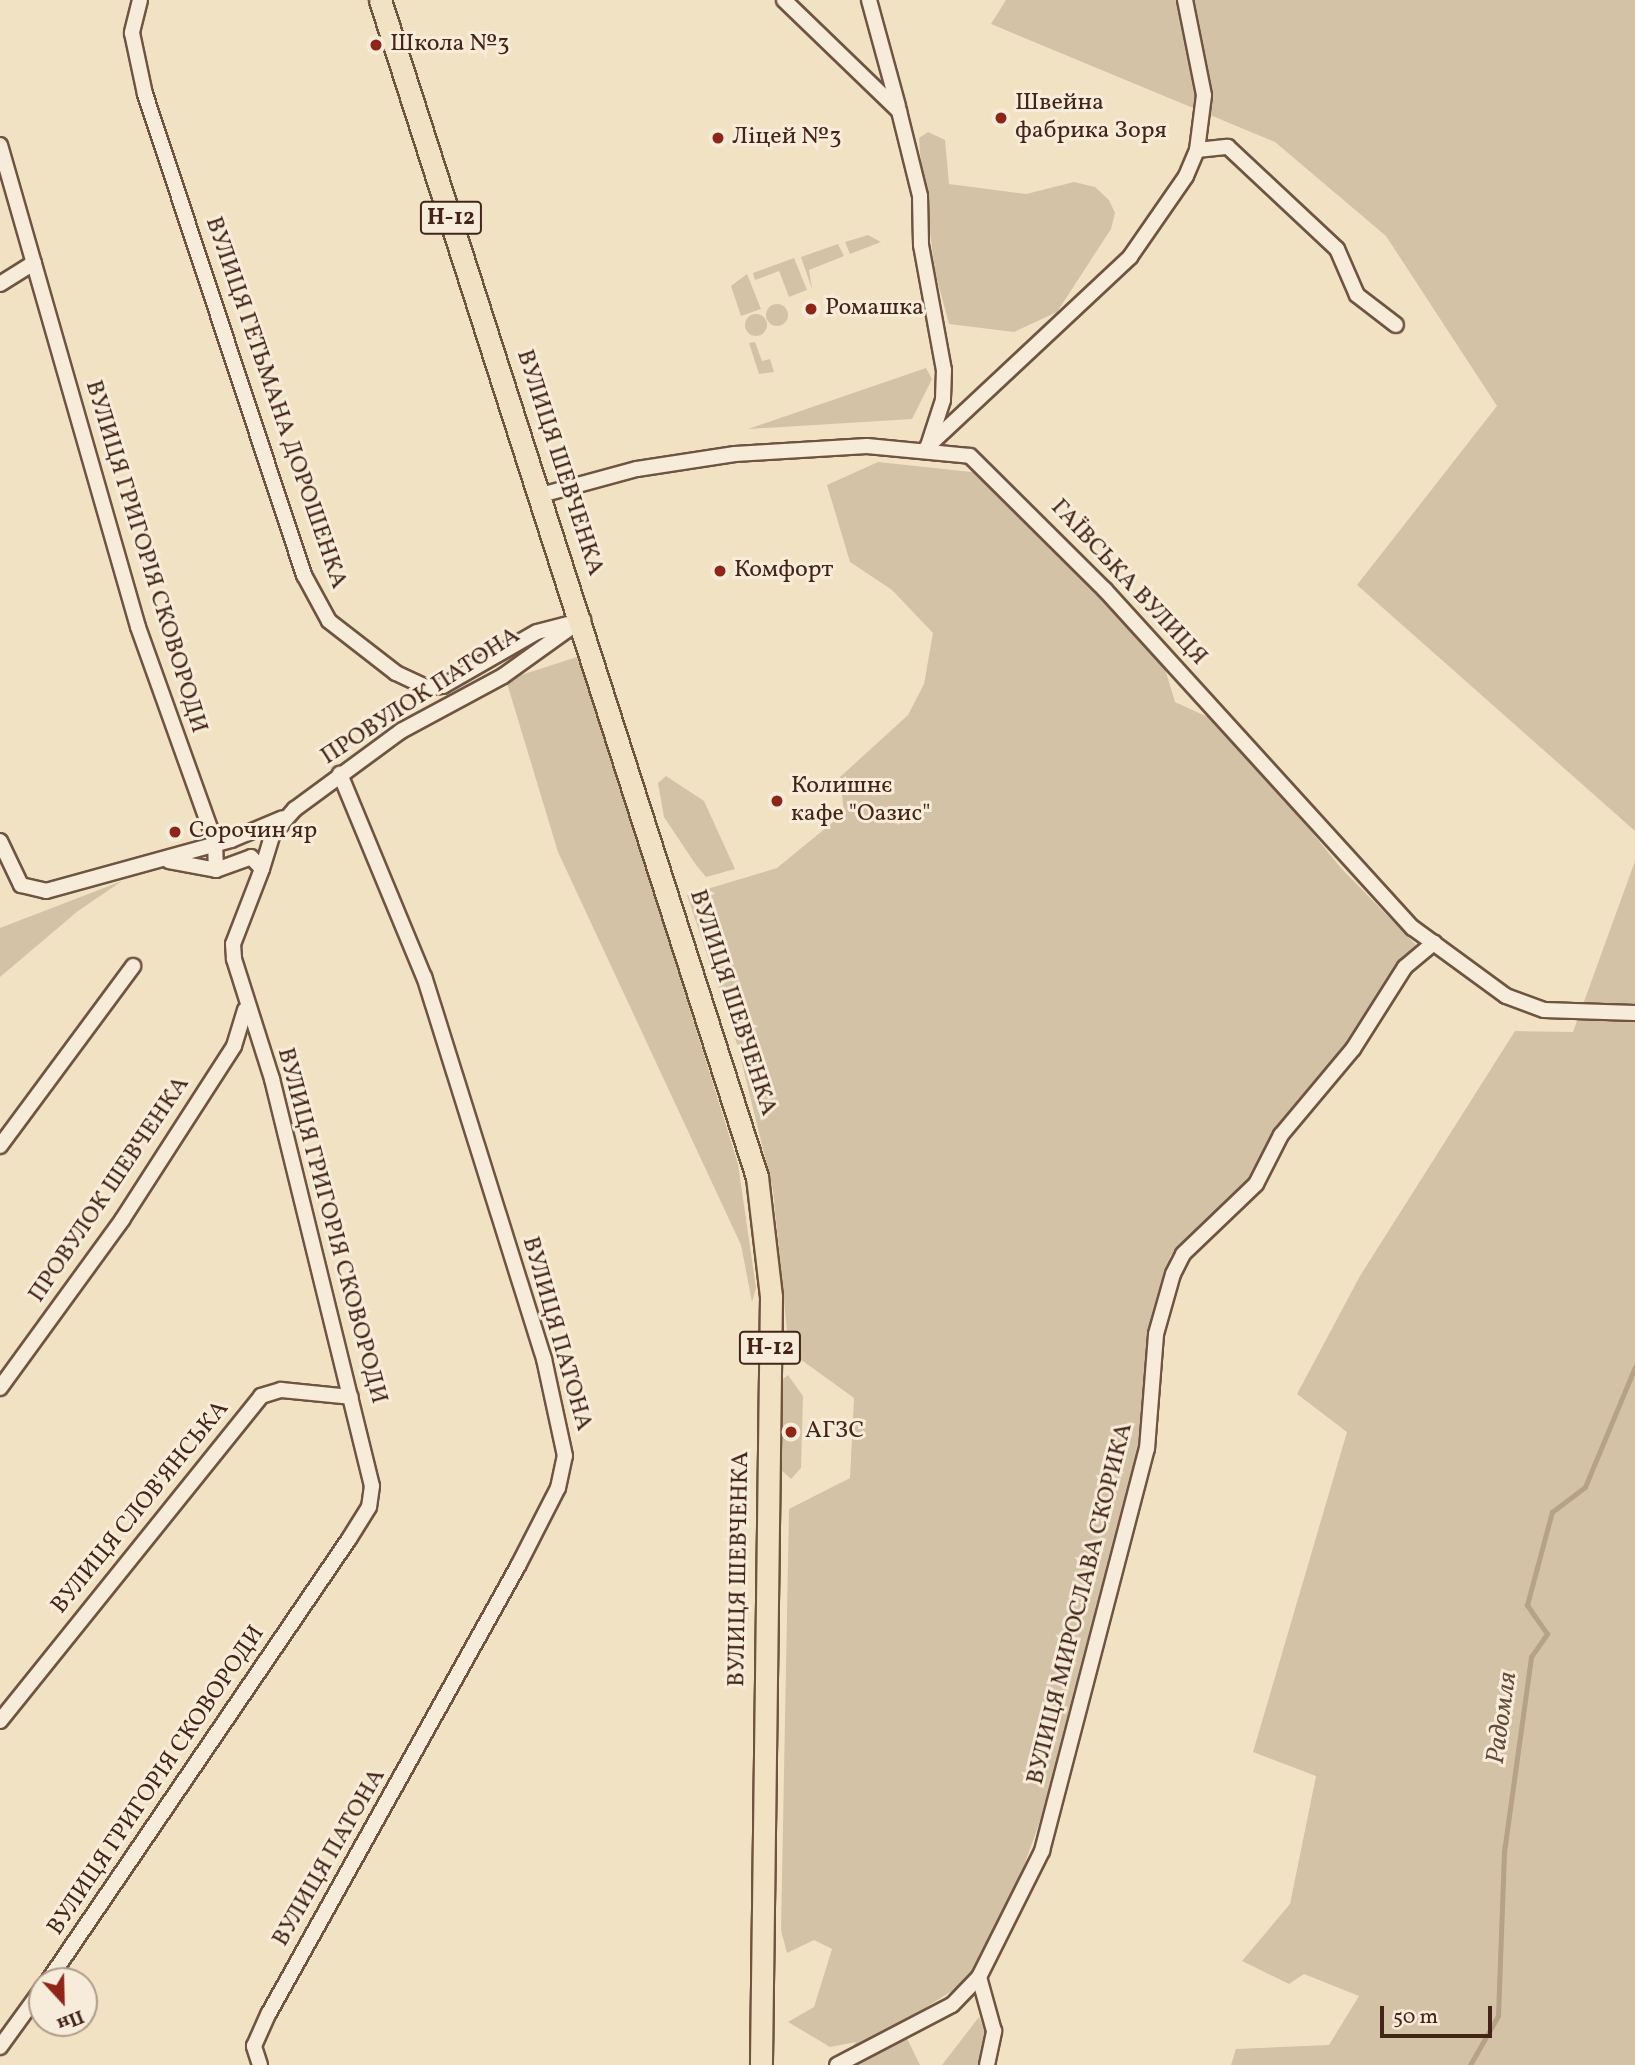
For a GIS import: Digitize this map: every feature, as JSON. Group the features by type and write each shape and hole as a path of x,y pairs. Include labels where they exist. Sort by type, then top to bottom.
{"main road":[{"name":"ВУЛИЦЯ ШЕВЧЕНКА","path":"380,0 593,649 740,1109 765,1223 771,1297 761,2065"}],"street":[{"name":"ВУЛИЦЯ ГЕТЬМАНА ДОРОШЕНКА","path":"140,0 132,33 145,94 304,575 329,621 396,673 428,688 443,686 537,632 583,620"},
{"path":"784,0 899,111"},
{"path":"869,0 920,196 921,245 944,370 943,400 927,447"},
{"path":"927,447 1130,257 1197,150 1203,84 1185,0"},
{"name":"ВУЛИЦЯ ГРИГОРІЯ СКОВОРОДИ","path":"0,145 138,628 215,842 216,870"},
{"path":"1197,150 1227,147 1337,249 1357,295 1396,325"},
{"path":"0,284 34,263"},
{"name":"ГАЇВСЬКА ВУЛИЦЯ","path":"541,495 690,459 927,447 970,456 1000,482 1259,756 1376,892 1433,943 1506,996 1577,1014 1635,1013"},
{"name":"ПРОВУЛОК ПАТОНА","path":"140,866 286,817 340,774 583,620"},
{"name":"ВУЛИЦЯ ПАТОНА","path":"260,2065 254,2046 269,2013 483,1632 558,1489 565,1456 544,1359 424,977 340,774"},
{"name":"ПРОВУЛОК ПАТОНА","path":"262,869 286,817"},
{"path":"0,841 21,885 31,891 140,866 187,861 216,870 251,857 262,869"},
{"name":"ВУЛИЦЯ ГРИГОРІЯ СКОВОРОДИ","path":"57,1967 369,1507 369,1465 272,1079 246,1010 233,944 262,869"},
{"name":"ВУЛИЦЯ МИРОСЛАВА СКОРИКА","path":"837,2065 952,2005 979,1977 1037,1861 1077,1724 1147,1449 1156,1334 1173,1274 1183,1254 1256,1184 1281,1135 1353,1049 1405,967 1433,943"},
{"path":"0,1146 134,966"},
{"name":"ПРОВУЛОК ШЕВЧЕНКА","path":"0,1388 143,1187 234,1046 246,1010"},
{"name":"ВУЛИЦЯ СЛОВ'ЯНСЬКА","path":"0,1721 261,1396 281,1390 351,1397"},
{"path":"979,1977 994,2031 987,2065"},
{"path":"0,2047 28,2008"}],"shaded area":[{"path":"1006,0 1635,0 1635,831 1357,585 1497,406 1386,236 1275,142 991,24"},
{"path":"928,132 945,140 949,184 1026,194 1074,182 1095,187 1109,200 1115,213 1111,229 1057,312 1014,332 949,324 935,272 920,153 919,138"},
{"path":"868,235 881,242 850,254 845,242"},
{"path":"838,244 844,256 809,270 812,289 801,257"},
{"path":"794,258 807,290 789,297 779,271 755,280 753,273"},
{"path":"747,274 761,309 741,316 731,286"},
{"path":"777,304 785,307 788,315 785,323 777,326 769,323 766,315 769,307"},
{"path":"752,314 760,314 767,321 767,329 760,336 752,336 745,329 745,321"},
{"path":"755,342 762,361 770,359 774,372 759,374 749,343"},
{"path":"926,368 932,379 912,419 748,429"},
{"path":"878,462 981,473 1163,662 1175,702 1223,724 1341,868 1418,947 1252,1176 1170,1256 1134,1469 1049,1796 1016,1888 969,1980 900,2024 920,2065 837,2065 856,2042 830,2047 788,2022 814,2007 832,1949 814,1940 787,1953 781,1930 789,1509 850,1478 854,1398 789,1351 773,1190 738,1047 687,895 777,868 844,813 840,777 908,715 924,684 933,633 892,590 850,562 827,485"},
{"path":"580,656 738,1164 756,1288 752,1302 741,1245 558,852 506,680"},
{"path":"666,776 704,801 735,869 706,877 696,865 664,817 658,783"},
{"path":"1635,861 1635,2065 1231,2065 1236,2049 1329,2045 1359,1996 1304,1974 1289,1984 1242,1961 1290,1904 1316,1776 1253,1752 1347,1432 1297,1394 1360,1276 1515,1031 1573,1032"},
{"path":"122,881 78,911 0,977 0,928"},
{"path":"788,1375 803,1396 801,1468 791,1479 780,1469 778,1383"},
{"path":"979,2017 987,2036 983,2065 942,2065"}],"waterway":[{"name":"Радомля","path":"1470,2065 1498,2016 1504,1852 1531,1657 1547,1634 1527,1605 1552,1512 1585,1487 1635,1367"}],"place":[{"name":"Школа №3","path":"376,45"},
{"name":"Швейна фабрика Зоря","path":"1001,118"},
{"name":"Ліцей №3","path":"718,138"},
{"name":"Ромашка","path":"811,309"},
{"name":"Комфорт","path":"720,571"},
{"name":"Колишнє кафе \"Оазис\"","path":"777,801"},
{"name":"Сорочин яр","path":"175,832"},
{"name":"АГЗС","path":"791,1432"}]}
